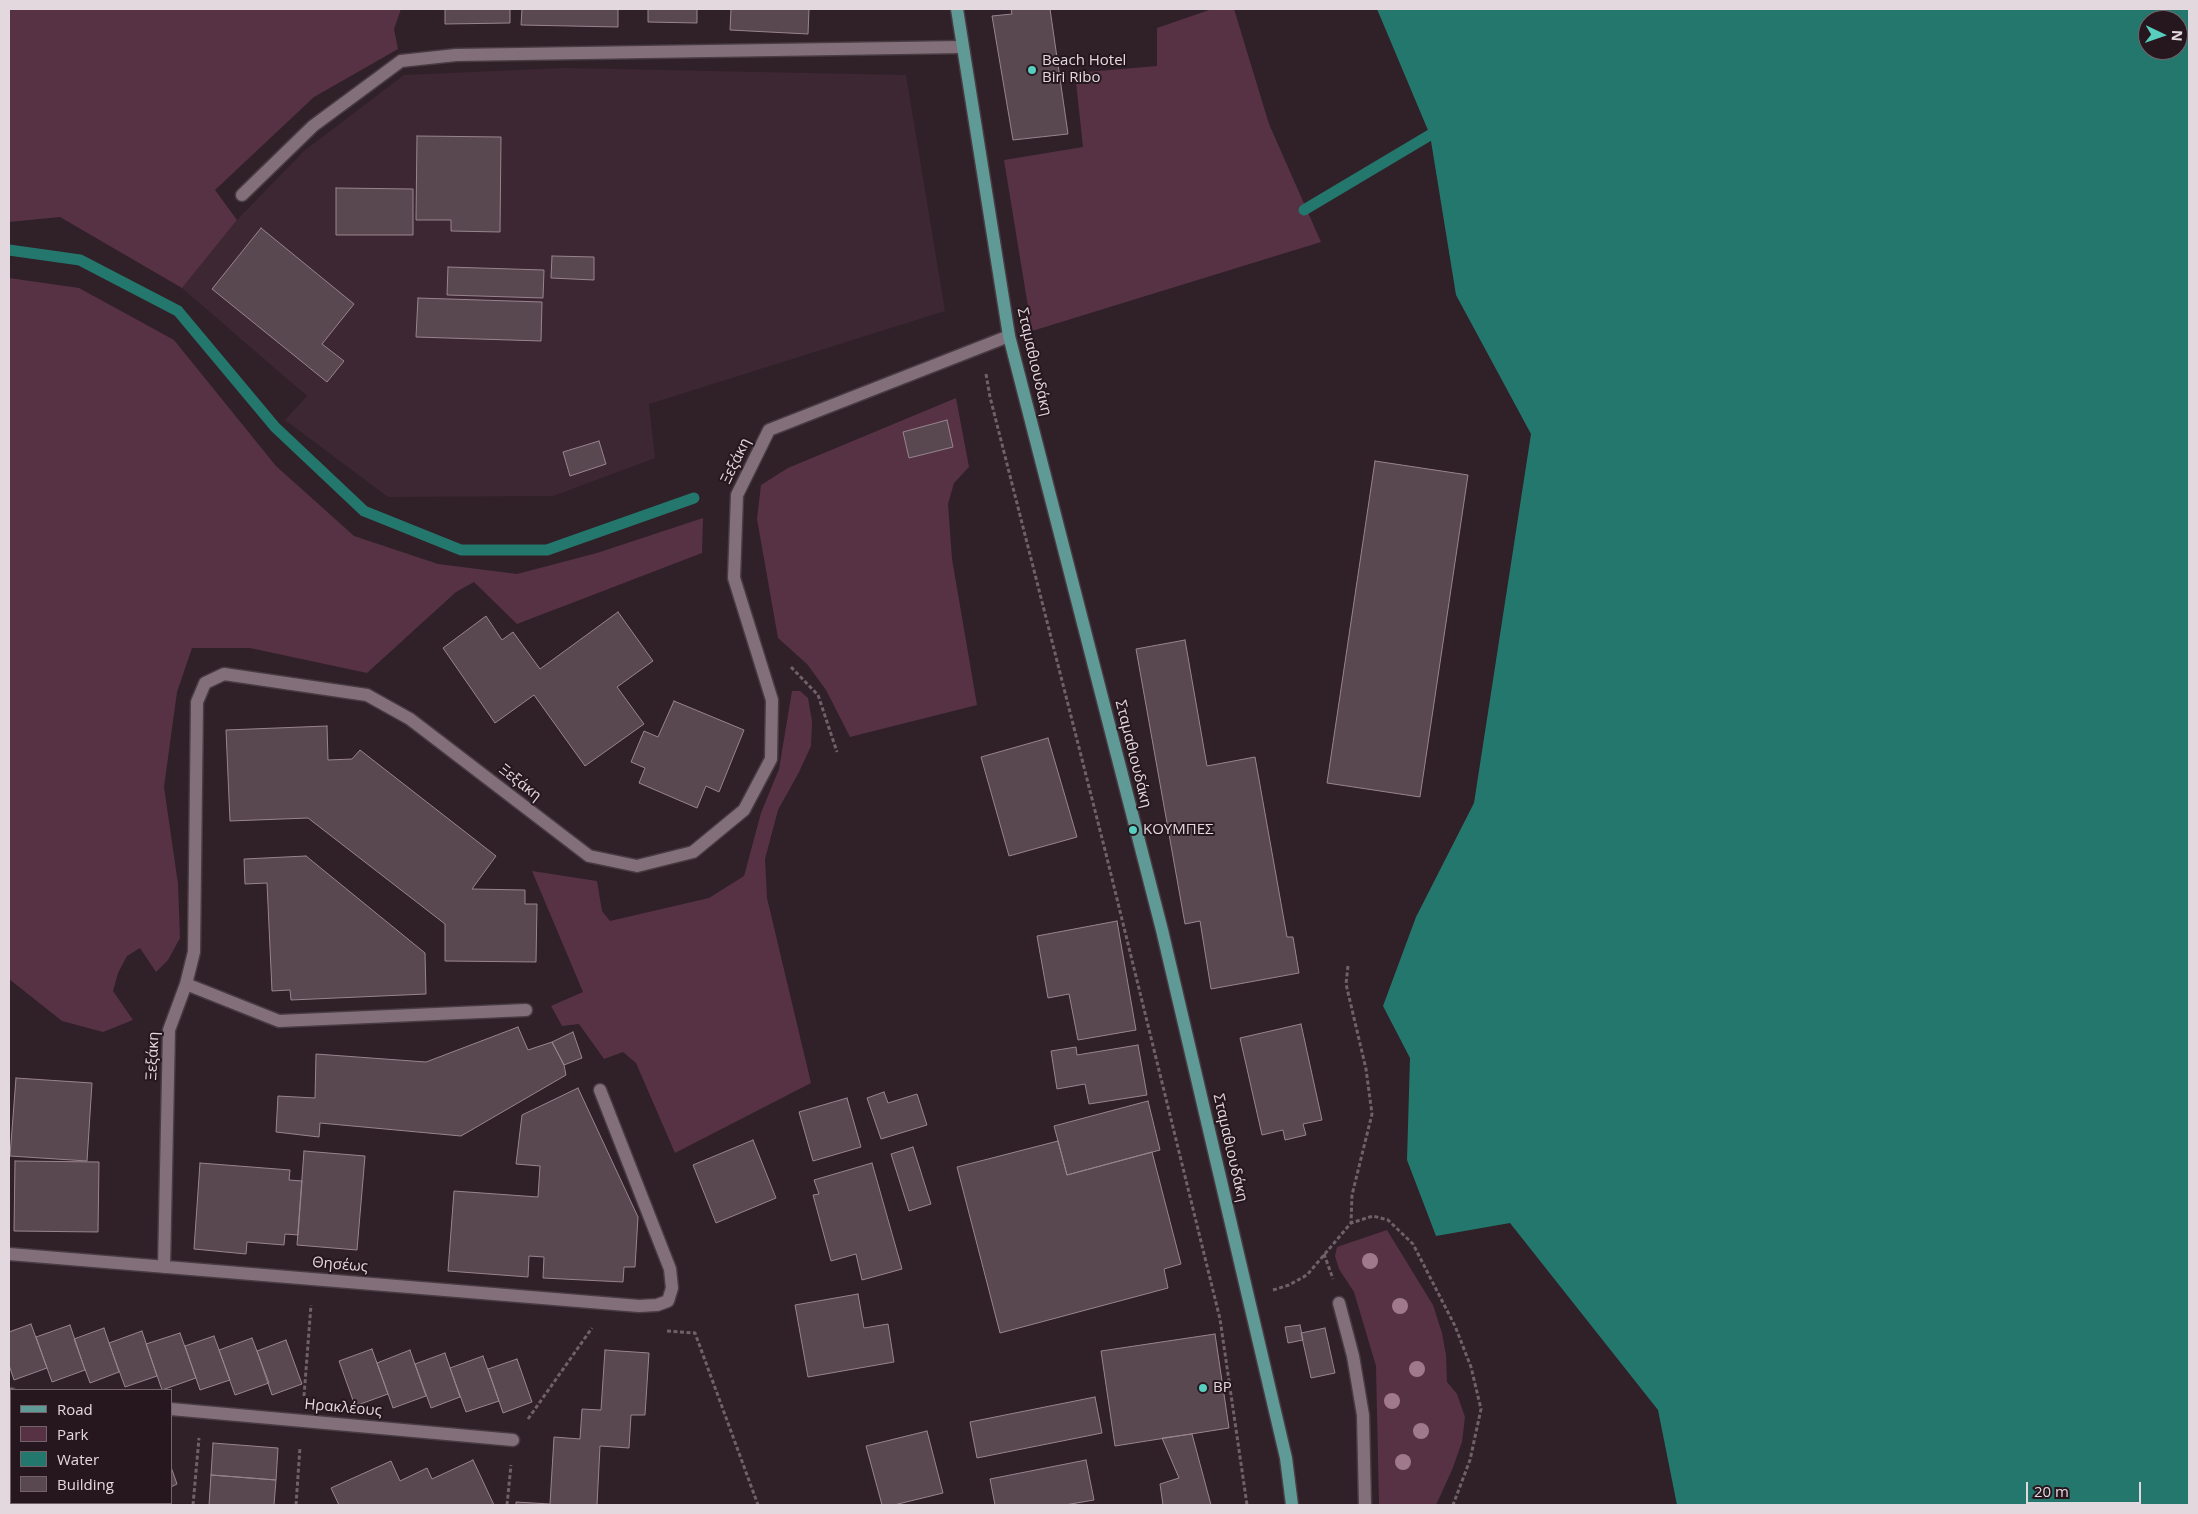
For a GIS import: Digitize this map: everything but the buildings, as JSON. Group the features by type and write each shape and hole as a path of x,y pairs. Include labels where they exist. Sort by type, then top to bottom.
{"main road":[{"name":"Σταμαθιουδάκη","path":"957,9 1009,336 1162,930 1286,1458 1292,1505"}],"street":[{"path":"242,195 313,126 401,61 456,55 962,47"},
{"name":"Ξεξάκη","path":"164,1267 169,1030 186,984 194,952 197,702 205,683 224,674 367,695 410,719 589,856 637,866 693,852 744,810 771,759 772,700 734,578 737,495 769,430 1009,336"},
{"path":"186,984 279,1021 526,1010"},
{"name":"Θησέως","path":"9,1254 640,1306 657,1305 668,1301 672,1288 670,1269 600,1090"},
{"path":"1339,1303 1353,1356 1363,1414 1365,1505"},
{"name":"Ηρακλέους","path":"172,1409 513,1440"}],"path":[{"path":"982,346 990,397 1220,1319 1247,1505"},
{"path":"758,654 790,666 818,695 837,752"},
{"path":"1348,966 1346,984 1366,1069 1372,1114 1352,1195 1351,1224"},
{"path":"1249,1296 1290,1286 1307,1275 1351,1224 1373,1216 1388,1220 1413,1244 1456,1326 1471,1367 1481,1409 1470,1460 1453,1505"},
{"path":"508,1505 513,1440 594,1325"},
{"path":"659,1330 695,1333 758,1505"},
{"path":"193,1505 201,1412"}],"shaded area":[{"path":"565,68 906,75 945,311 649,404 655,458 553,496 388,497 285,420 307,396 182,288 237,220 304,151 404,75"}],"green space":[{"path":"9,9 401,9 394,29 398,49 314,97 215,190 237,220 182,288 60,217 9,222"},
{"path":"1212,9 1234,9 1269,124 1321,242 1032,331 1004,160 1083,147 1075,73 1157,66 1157,28"},
{"path":"9,278 79,288 174,340 276,466 354,536 438,564 517,574 597,553 703,518 702,553 517,624 474,582 456,592 367,673 250,648 192,648 177,692 164,787 178,884 180,938 168,960 156,972 140,948 127,956 118,973 113,991 133,1020 103,1032 62,1021 9,979"},
{"path":"956,398 969,467 954,483 948,504 952,559 977,705 850,737 826,690 807,664 778,638 757,519 761,485 788,468"},
{"path":"792,691 800,691 808,698 812,721 811,746 778,810 765,859 767,898 811,1083 675,1153 636,1063 623,1052 604,1059 579,1024 562,1026 551,1006 583,992 532,871 597,881 602,911 610,921 709,898 744,876 761,813 779,769"},
{"path":"1387,1230 1433,1305 1442,1333 1446,1355 1447,1382 1457,1394 1465,1417 1462,1442 1436,1505 1379,1505 1376,1366 1354,1292 1339,1269 1335,1256 1337,1247"}],"water":[{"path":"1377,9 2189,9 2189,1505 1677,1505 1658,1410 1510,1223 1436,1236 1407,1160 1410,1058 1383,1006 1416,917 1474,803 1531,434 1456,295 1430,135"}],"waterway":[{"path":"1304,210 1430,135"},
{"path":"9,250 80,260 178,311 275,427 364,511 461,550 547,550 694,498"}],"place":[{"name":"Beach Hotel Biri Ribo","path":"1032,70"},
{"name":"ΚΟΥΜΠΕΣ","path":"1133,830"},
{"name":"BP","path":"1203,1388"}]}
